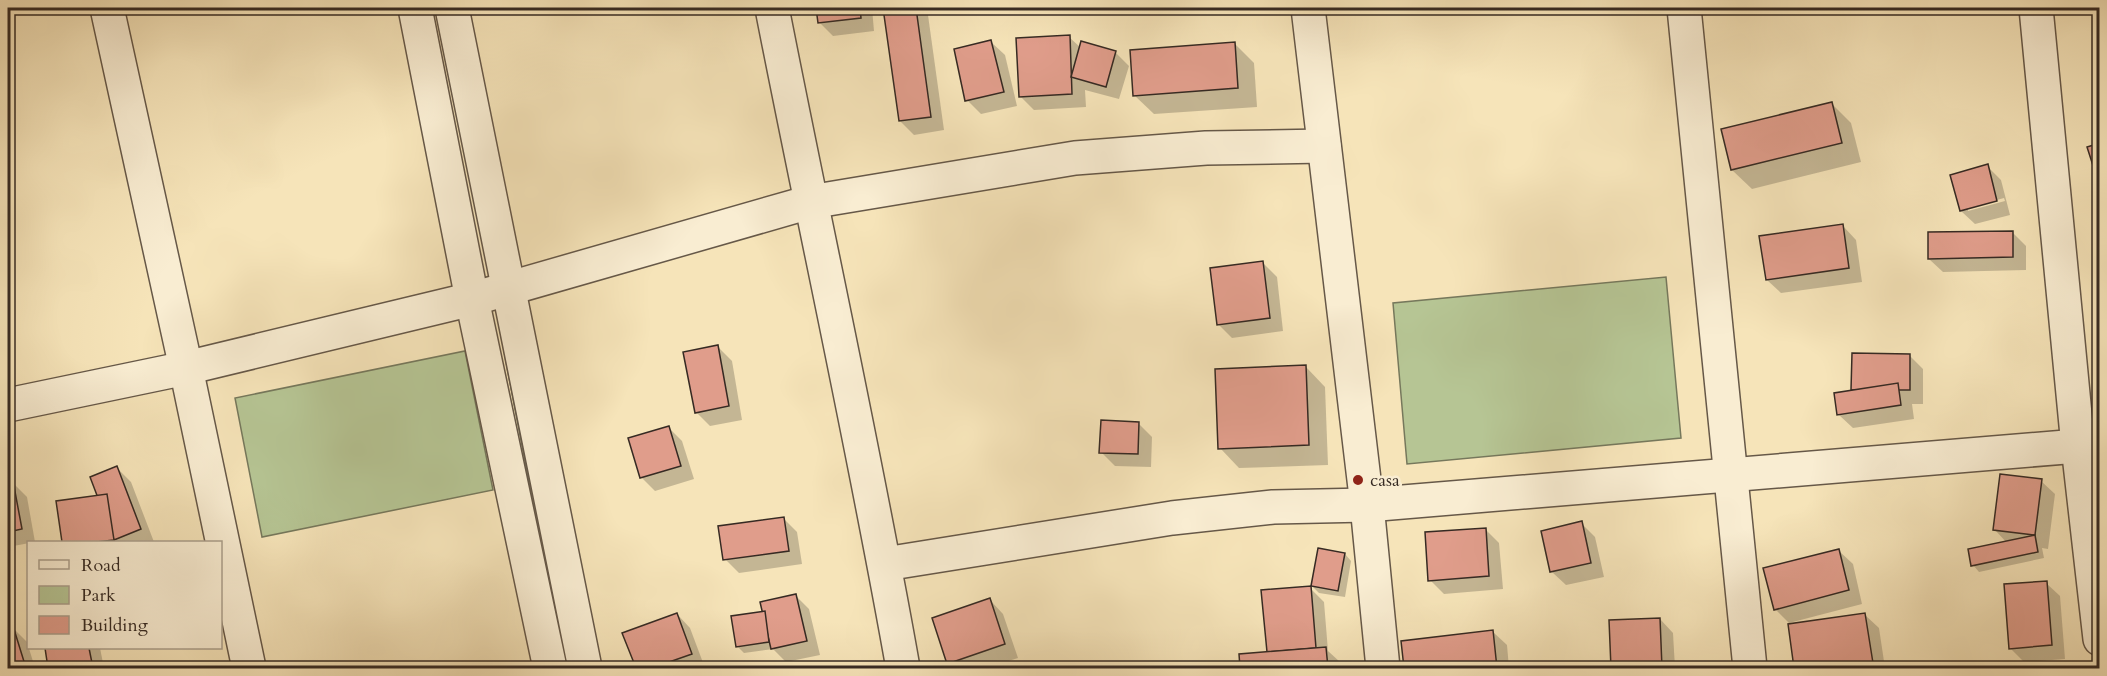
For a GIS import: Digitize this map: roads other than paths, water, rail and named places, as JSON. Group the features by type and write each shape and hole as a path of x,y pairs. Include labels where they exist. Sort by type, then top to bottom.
{"street":[{"path":"107,8 249,669"},
{"path":"415,8 472,299 550,669"},
{"path":"452,8 509,288 575,666"},
{"path":"772,8 885,564 903,669"},
{"path":"1308,8 1367,505 1383,669"},
{"path":"1684,8 1750,669"},
{"path":"2036,8 2078,446 2092,499 2100,639"},
{"path":"8,405 186,368 472,299 810,202 1075,158 1206,148 1324,146"},
{"path":"885,564 997,548 1172,518 1273,507 1367,505 2078,446"}],"place":[{"name":"casa","path":"1358,480"}]}
